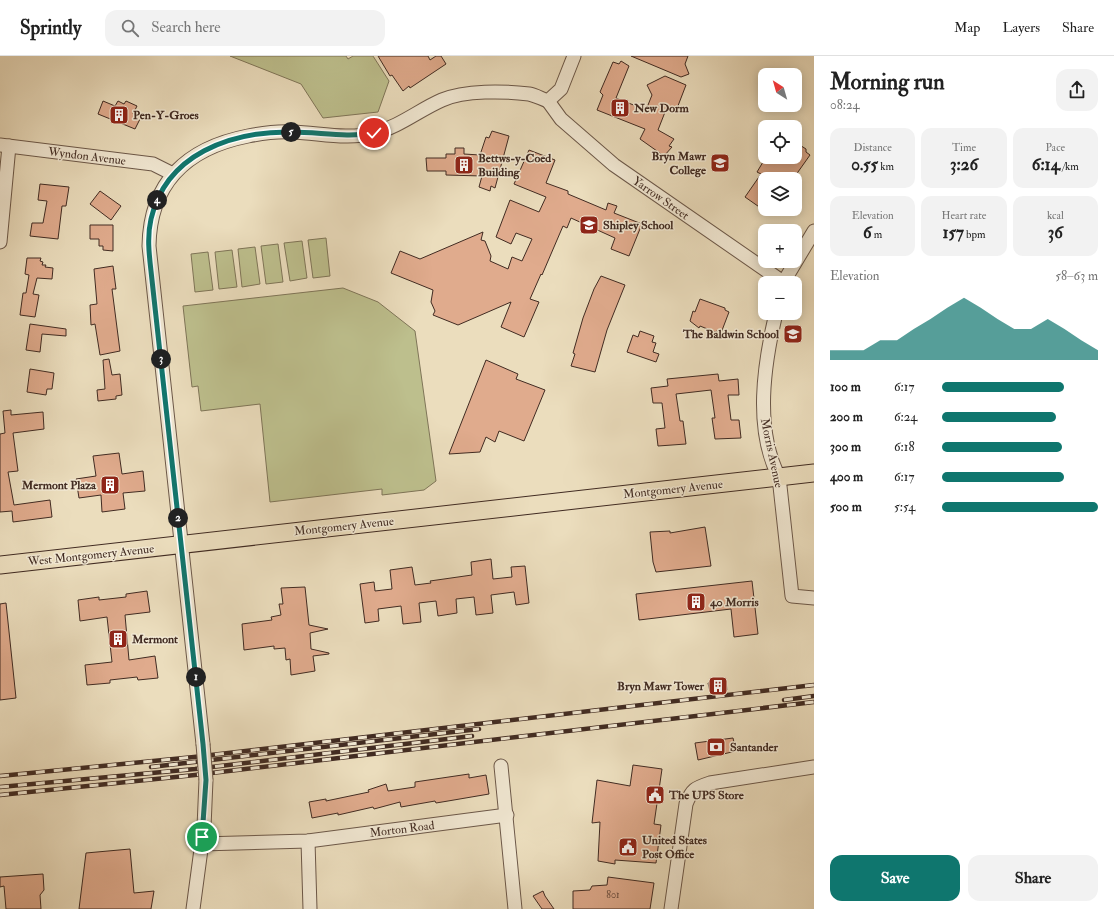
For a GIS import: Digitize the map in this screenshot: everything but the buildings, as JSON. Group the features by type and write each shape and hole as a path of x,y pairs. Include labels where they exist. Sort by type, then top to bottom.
{"main road":[{"name":"Montgomery Avenue","path":"181,545 814,473"},
{"name":"West Montgomery Avenue","path":"0,565 181,545"}],"street":[{"path":"193,909 204,827 206,780 149,246 149,232 153,214 163,188 173,174 191,158 219,144 240,138 277,132 348,136 374,133 396,125 443,100 463,94 479,92 530,94 548,101 561,89 574,56"},
{"name":"Yarrow Street","path":"548,101 561,119 614,165 773,276"},
{"path":"0,242 5,146"},
{"name":"Wyndon Avenue","path":"5,146 154,164 173,174"},
{"path":"787,276 814,231"},
{"name":"Morris Avenue","path":"775,320 764,376 764,416 771,462 779,477 792,596 814,598"},
{"path":"501,766 515,909"},
{"path":"671,909 686,804 691,792 698,787 710,783 814,767"},
{"name":"Morton Road","path":"201,844 308,841 507,815"},
{"path":"308,841 310,909"}],"green space":[{"path":"230,56 346,56 348,59 353,56 373,56 389,81 378,112 323,118 301,84"},
{"path":"326,238 330,276 313,278 308,240"},
{"path":"302,241 307,278 290,281 284,243"},
{"path":"278,244 283,282 266,284 261,246"},
{"path":"255,247 260,284 242,287 238,249"},
{"path":"232,250 237,287 219,289 215,252"},
{"path":"208,252 213,290 195,292 191,254"},
{"path":"343,288 378,302 415,331 436,481 424,490 382,495 382,489 270,502 260,404 201,411 198,386 192,387 183,306"}],"railway":[{"path":"0,776 194,757 814,685"},
{"path":"784,700 814,696"},
{"path":"0,795 195,775 814,702"},
{"path":"151,767 479,729"},
{"path":"0,787 195,769 472,736"}],"place":[{"name":"New Dorm","path":"620,108"},
{"name":"Pen-Y-Groes","path":"119,115"},
{"name":"Bryn Mawr College","path":"720,163"},
{"name":"Bettws-y-Coed Building","path":"464,165"},
{"name":"Shipley School","path":"589,225"},
{"name":"The Baldwin School","path":"793,334"},
{"name":"Mermont Plaza","path":"110,485"},
{"name":"40 Morris","path":"696,602"},
{"name":"Mermont","path":"118,639"},
{"name":"Bryn Mawr Tower","path":"718,686"},
{"name":"Santander","path":"716,747"},
{"name":"The UPS Store","path":"655,795"},
{"name":"United States Post Office","path":"628,847"}],"route":[{"path":"202,837 204,827 206,780 151,271 149,246 151,219 163,188 173,174 191,158 219,144 240,138 277,132 333,136 364,135 374,133"}]}
